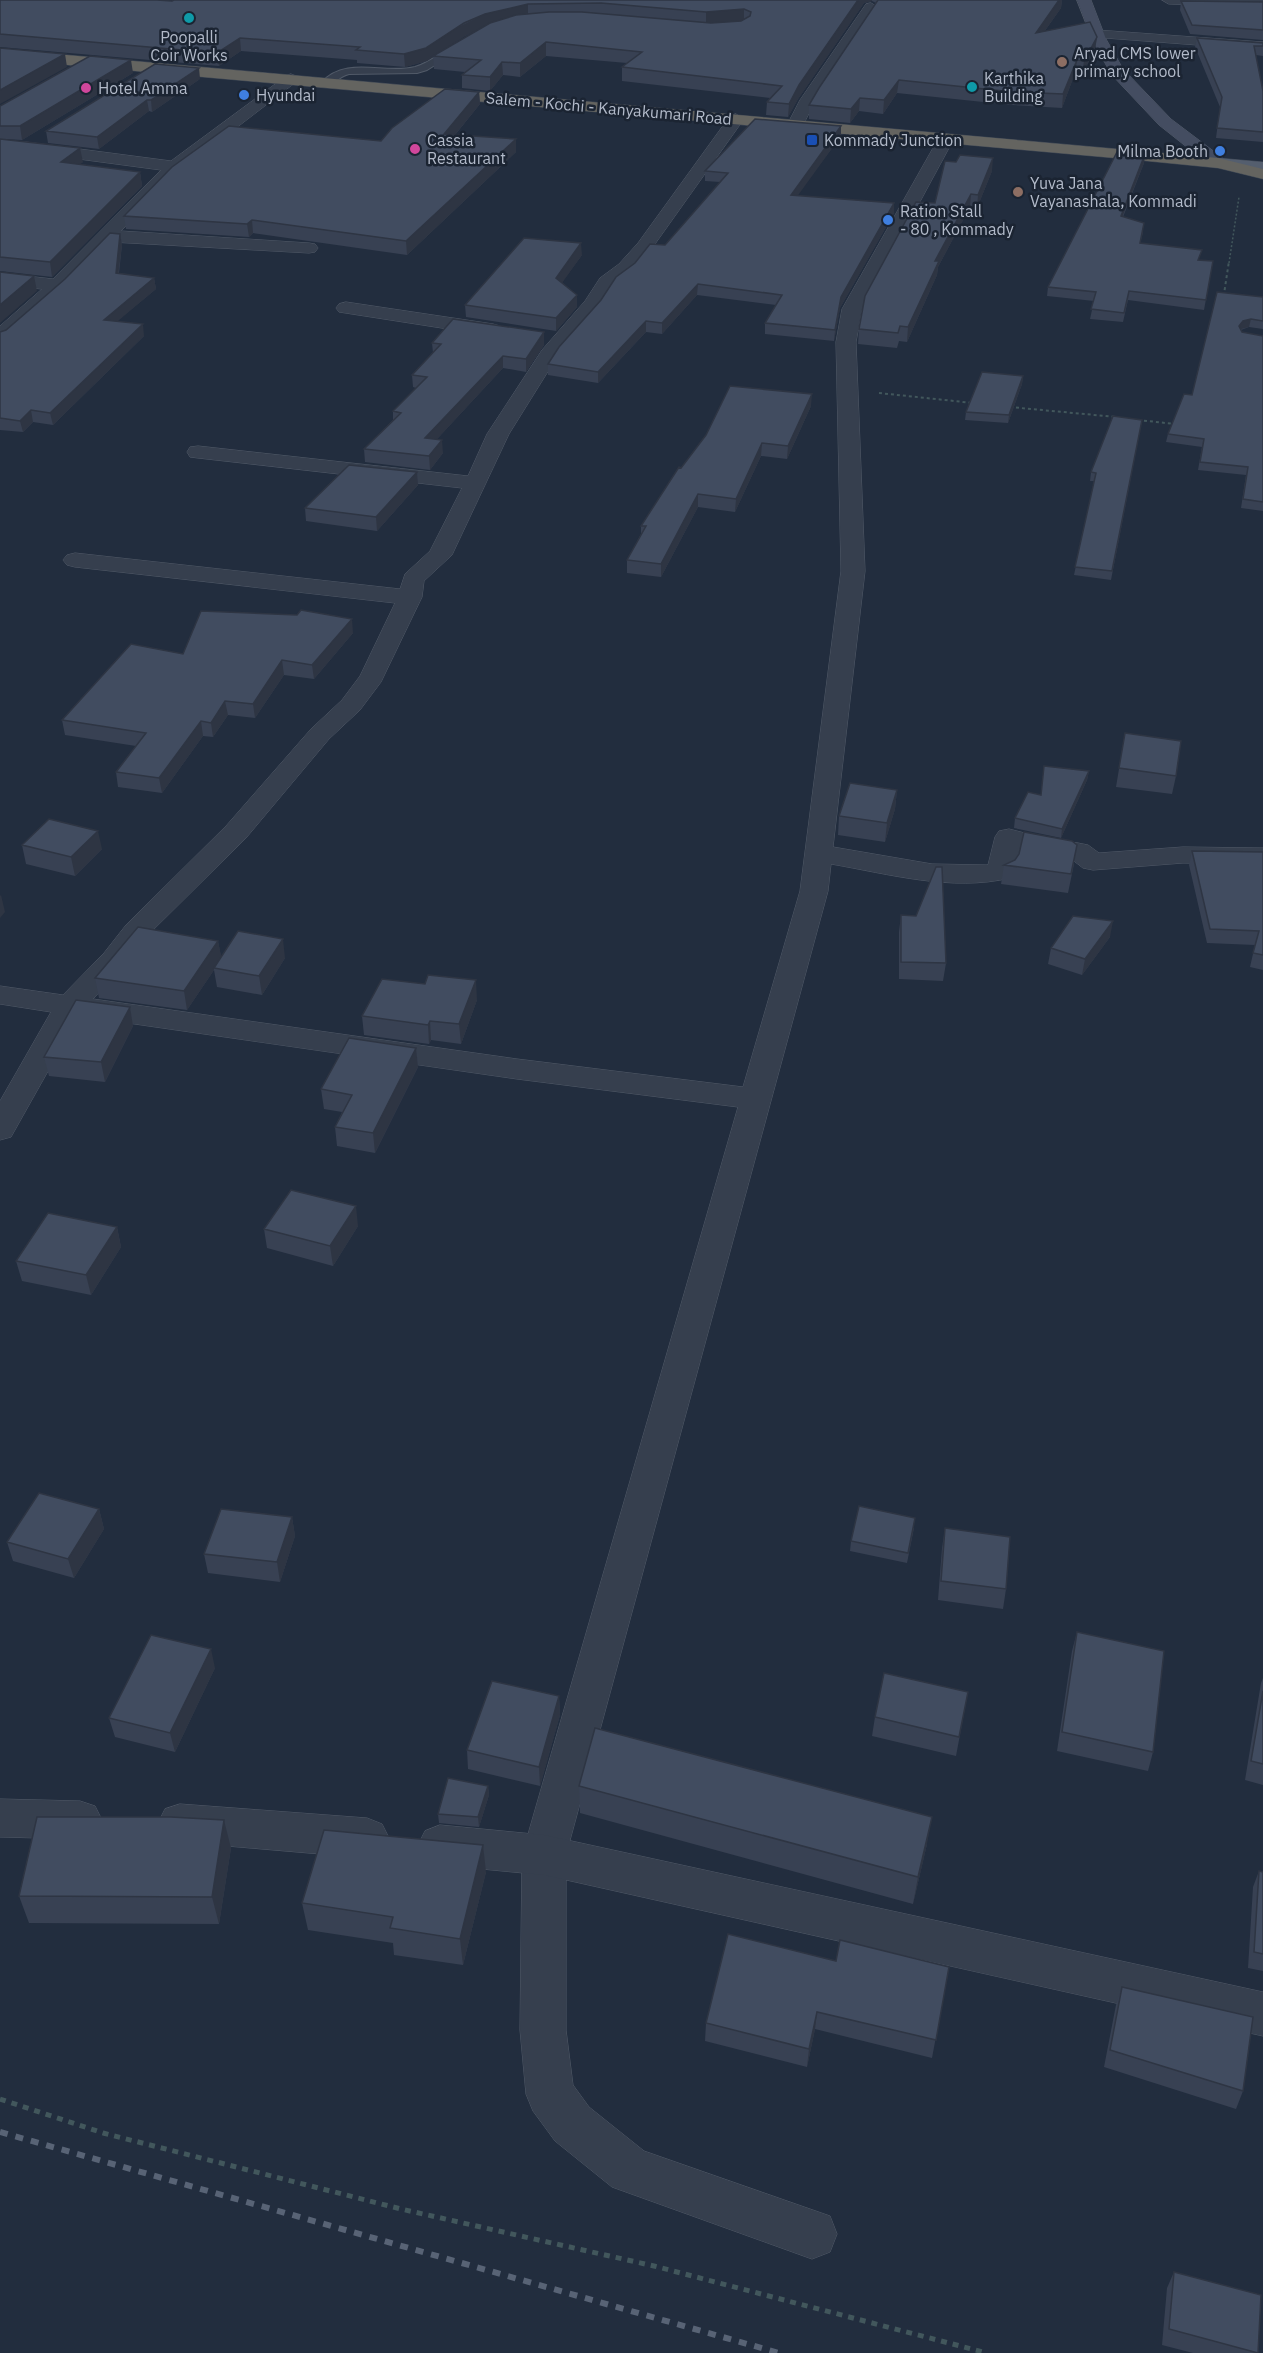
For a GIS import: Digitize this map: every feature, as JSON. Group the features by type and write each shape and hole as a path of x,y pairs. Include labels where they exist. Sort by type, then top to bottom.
{"highway":[{"name":"Salem - Kochi - Kanyakumari Road","path":"0,54 795,125 1217,171"},
{"path":"795,125 941,148 1263,174"},
{"path":"1217,171 1241,181 1263,183"}],"main road":[{"path":"1084,0 1097,34 1116,71 1217,171 1263,167"}],"street":[{"path":"1169,0 1263,4"},
{"path":"795,125 808,100 871,8"},
{"path":"1097,34 1263,46"},
{"path":"70,73 90,62"},
{"path":"132,81 152,69"},
{"path":"0,336 58,285 174,167 291,79"},
{"path":"0,1129 70,1005 114,959 136,931 236,832 320,734 351,705 372,677 410,597 413,579 440,555 498,434 550,338 592,305 607,282 626,268 644,247 736,120"},
{"path":"26,147 45,135"},
{"path":"0,146 26,147 174,167"},
{"path":"812,2234 629,2170 573,2124 550,2094 543,2030 544,1855 814,891 853,571 846,342 852,309 941,148"},
{"path":"106,236 309,248"},
{"path":"0,279 58,285"},
{"path":"346,308 507,332"},
{"path":"198,452 475,483"},
{"path":"75,560 410,597"},
{"path":"819,853 920,870 963,874 1000,872 1010,837 1047,847 1078,851 1093,862 1183,855 1263,856"},
{"path":"0,995 517,1069 756,1100"},
{"path":"0,1818 207,1824 544,1855 1263,2014"}],"lane":[{"path":"326,83 339,73 349,71 413,71 423,68 465,43"}],"path":[{"path":"1234,296 1224,294 1241,181"},
{"path":"847,390 973,403"},
{"path":"1007,406 1125,418"},
{"path":"1137,420 1184,425"},
{"path":"0,2099 103,2133 149,2145 401,2209 654,2266 987,2353"}],"building":[{"path":"0,0 858,0 799,85 789,104 767,102 782,86 622,67 642,52 546,42 520,63 502,62 490,77 462,75 481,60 433,56 490,23 516,15 582,12 711,23 741,21 750,16 751,12 744,9 706,12 601,3 528,4 485,14 464,23 426,48 404,54 356,50 360,47 240,38 217,53 0,34"},
{"path":"878,0 1059,0 1036,33 1090,22 1097,37 1084,61 1077,60 1063,94 1013,92 899,80 884,100 860,98 851,109 809,105"},
{"path":"1181,1 1263,2 1263,30 1192,25"},
{"path":"1197,38 1263,43 1263,46 1254,46 1263,91 1263,132 1217,128 1222,97"},
{"path":"0,48 65,54 0,90"},
{"path":"90,56 131,60 20,126 0,126 0,106"},
{"path":"155,64 199,68 151,100 147,100 97,137 46,131"},
{"path":"445,89 479,92 444,134 516,139 406,241 252,220 247,224 124,216 172,167 229,126 381,141 392,128"},
{"path":"755,119 841,126 791,195 894,203 841,297 835,330 765,323 782,295 698,284 662,323 646,321 598,372 548,364 559,347 601,300 616,277 635,263 650,244 665,245 728,173 705,171"},
{"path":"0,139 80,148 61,162 140,172 50,262 0,257"},
{"path":"1117,152 1145,154 1121,216 1144,223 1140,243 1202,250 1198,260 1213,261 1206,300 1129,291 1124,313 1091,309 1096,292 1048,287"},
{"path":"960,155 993,158 978,195 971,194 935,261 939,261 908,327 900,326 898,333 859,329 865,296 916,202 935,203 945,161 956,162"},
{"path":"110,233 120,234 116,273 154,278 104,320 143,324 50,413 31,410 20,421 0,418 0,332 6,330 65,279"},
{"path":"524,238 581,243 556,278 577,295 556,318 465,305"},
{"path":"0,272 34,276 0,305"},
{"path":"1217,292 1263,297 1263,321 1251,319 1243,321 1239,326 1242,332 1263,336 1263,502 1243,499 1248,467 1200,462 1204,439 1168,434 1184,394 1192,395"},
{"path":"453,319 544,332 526,359 503,356 425,438 442,440 429,456 364,449 401,413 393,411 427,377 412,375 441,344 432,343"},
{"path":"982,372 1023,376 1009,415 966,412"},
{"path":"730,386 812,394 788,446 762,443 736,499 698,494 661,564 627,560 646,526 641,526 679,467 681,468 706,435"},
{"path":"1113,416 1142,420 1112,571 1075,567 1096,473 1091,472"},
{"path":"349,465 417,472 376,517 305,508"},
{"path":"301,610 352,619 312,665 282,660 253,704 225,701 211,723 201,721 159,778 116,772 146,733 62,720 131,644 183,654 201,611 297,615"},
{"path":"1125,733 1181,741 1176,776 1119,768"},
{"path":"1044,766 1089,771 1062,829 1015,818 1028,792 1041,795"},
{"path":"850,783 897,790 887,823 839,816"},
{"path":"49,819 98,831 71,857 22,845"},
{"path":"1024,832 1072,841 1077,845 1071,874 1004,865 1015,860 1019,854"},
{"path":"1192,851 1263,852 1263,955 1253,953 1259,931 1210,929"},
{"path":"936,867 942,867 946,963 901,962 901,915 916,916"},
{"path":"1073,916 1113,921 1085,959 1051,948"},
{"path":"138,927 218,941 184,991 95,978"},
{"path":"238,931 283,939 259,976 214,968"},
{"path":"428,975 476,980 459,1024 430,1021 428,1025 362,1016 382,979 425,984"},
{"path":"76,1000 130,1007 101,1062 44,1057"},
{"path":"349,1038 416,1048 373,1133 335,1127 352,1095 321,1089"},
{"path":"291,1190 356,1206 330,1246 264,1229"},
{"path":"48,1213 117,1227 86,1275 16,1261"},
{"path":"39,1493 99,1509 68,1559 7,1542"},
{"path":"859,1506 915,1518 908,1553 851,1541"},
{"path":"221,1509 292,1517 277,1562 204,1554"},
{"path":"945,1528 1010,1537 1006,1589 941,1581"},
{"path":"1077,1632 1164,1651 1153,1752 1062,1732"},
{"path":"151,1635 211,1649 170,1733 109,1718"},
{"path":"884,1673 968,1692 959,1737 875,1717"},
{"path":"492,1681 559,1696 539,1767 467,1750"},
{"path":"1263,1691 1263,1764 1251,1761"},
{"path":"595,1728 932,1817 918,1877 579,1786"},
{"path":"448,1778 488,1786 478,1817 438,1814"},
{"path":"37,1817 171,1817 224,1820 212,1897 19,1896"},
{"path":"324,1830 483,1845 460,1939 390,1928 393,1917 302,1903"},
{"path":"1259,1871 1263,1872 1263,1954 1254,1952"},
{"path":"728,1934 836,1961 840,1940 949,1967 936,2040 817,2012 809,2049 706,2023"},
{"path":"1122,1987 1253,2017 1243,2091 1110,2050"},
{"path":"1174,2272 1261,2295 1258,2353 1169,2329"}],"railway":[{"path":"0,2132 779,2353"}],"place":[{"name":"Poopalli Coir Works","path":"189,18"},
{"name":"Aryad CMS lower primary school","path":"1062,62"},
{"name":"Karthika Building","path":"972,87"},
{"name":"Hotel Amma","path":"86,88"},
{"name":"Hyundai","path":"244,95"},
{"name":"Kommady Junction","path":"812,140"},
{"name":"Cassia Restaurant","path":"415,149"},
{"name":"Milma Booth","path":"1220,151"},
{"name":"Yuva Jana Vayanashala, Kommadi","path":"1018,192"},
{"name":"Ration Stall - 80 , Kommady","path":"888,220"}]}
